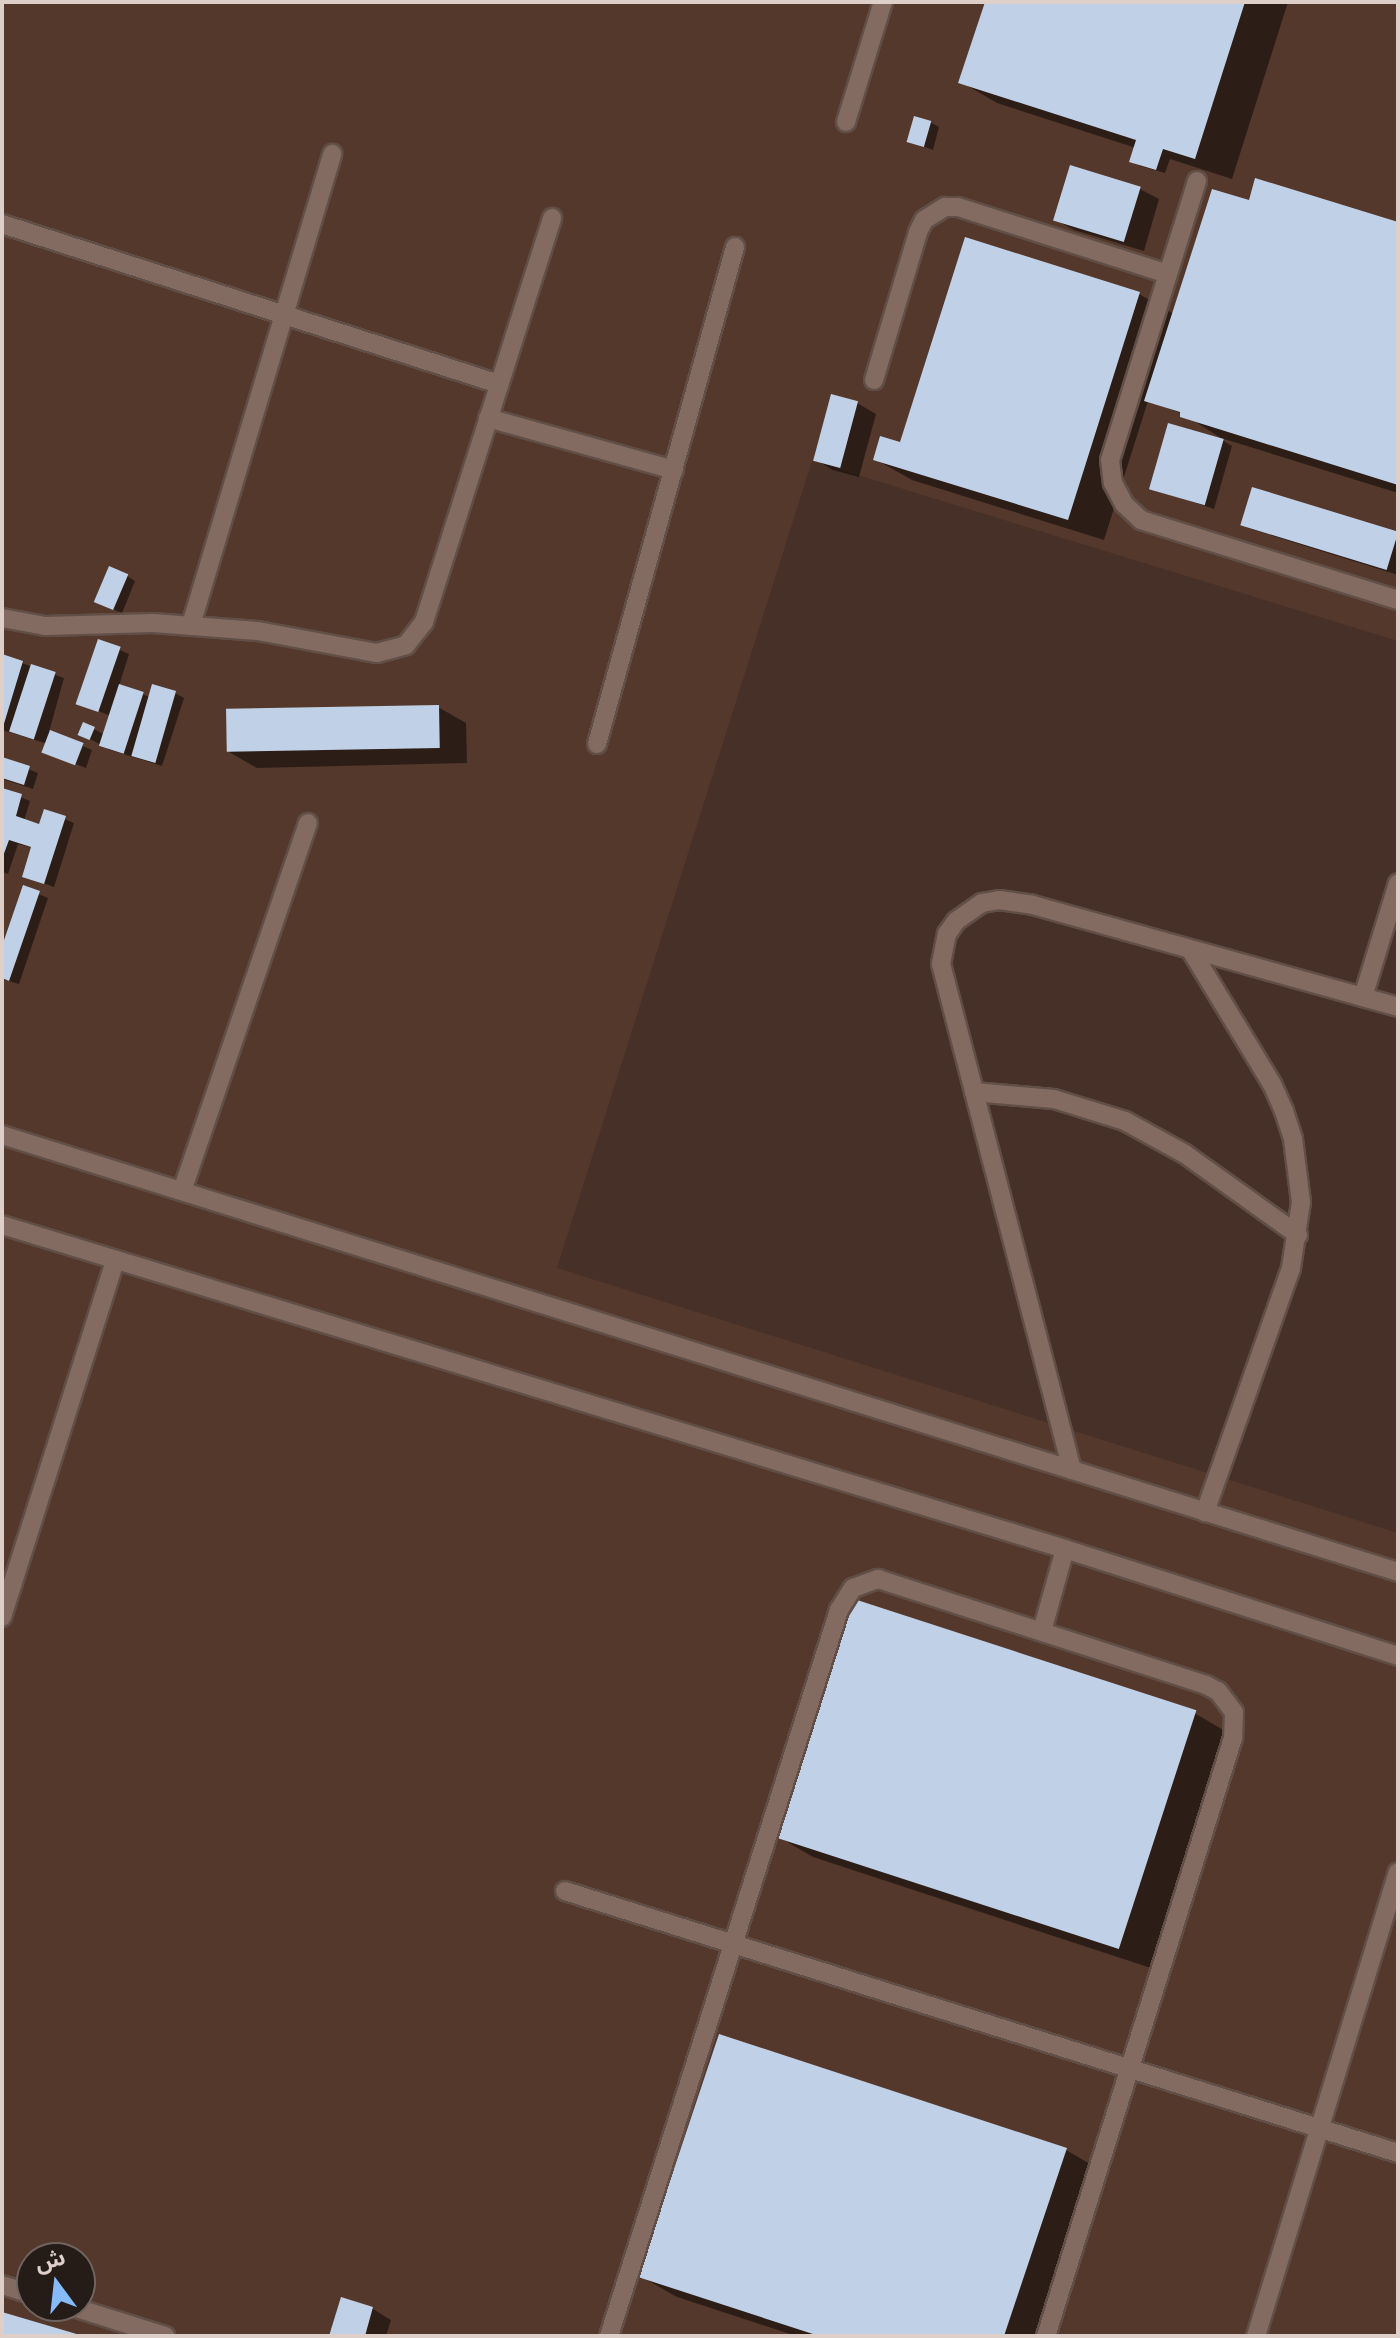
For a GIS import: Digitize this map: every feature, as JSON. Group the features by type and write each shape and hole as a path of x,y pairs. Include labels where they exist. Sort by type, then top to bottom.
{"lane":[{"path":"846,122 883,2"},
{"path":"191,625 332,154"},
{"path":"1197,181 1110,460 1113,483 1124,504 1141,520 1398,600"},
{"path":"874,380 918,232 924,220 945,207 958,207 1168,274"},
{"path":"2,618 45,626 191,625 271,633 377,653 406,645 424,622 552,218"},
{"path":"2,224 499,384"},
{"path":"597,744 735,247"},
{"path":"488,418 674,470"},
{"path":"182,1191 308,823"},
{"path":"1363,997 1398,883"},
{"path":"1072,1470 941,964 947,934 967,910 982,903 1016,902 1398,1007"},
{"path":"1192,952 1284,1111 1298,1168 1298,1235 1291,1268 1205,1512"},
{"path":"974,1092 1054,1099 1125,1121 1185,1154 1298,1235"},
{"path":"2,1135 1205,1512 1396,1565"},
{"path":"2,1225 1065,1549 1398,1656"},
{"path":"2,1617 115,1260"},
{"path":"1042,1631 1065,1549"},
{"path":"609,2336 844,1597 865,1582 878,1579 1206,1685 1218,1691 1234,1712 1233,1738 1046,2336"},
{"path":"1256,2336 1398,1872"},
{"path":"565,1891 1398,2153"},
{"path":"96,2314 165,2336"}],"shaded area":[{"path":"2,2 1398,2 1398,641 812,461 557,1268 1398,1533 1398,2336 2,2336"}],"building":[{"path":"985,2 1245,2 1195,159 1163,149 1156,170 1129,162 1136,140 958,83"},
{"path":"914,116 931,121 924,147 907,142"},
{"path":"1070,165 1141,187 1124,242 1053,220"},
{"path":"1255,178 1398,222 1398,485 1180,417 1180,412 1144,401 1212,189 1249,200"},
{"path":"965,237 1140,292 1068,520 873,460 880,436 900,442"},
{"path":"831,394 858,401 840,468 813,461"},
{"path":"1168,423 1224,439 1205,505 1149,489"},
{"path":"1252,487 1398,532 1387,570 1240,525"},
{"path":"109,566 128,574 113,610 94,602"},
{"path":"98,639 121,647 98,712 76,704"},
{"path":"2,654 23,661 3,727 2,727"},
{"path":"31,664 56,672 34,740 9,732"},
{"path":"119,684 144,692 124,754 99,746"},
{"path":"152,684 176,691 155,763 131,756"},
{"path":"439,705 440,748 227,752 226,709"},
{"path":"83,722 95,727 89,740 78,735"},
{"path":"50,730 84,743 75,765 41,752"},
{"path":"2,757 30,766 24,785 2,778"},
{"path":"2,788 22,794 16,816 39,824 44,809 66,816 44,884 22,877 31,847 9,840 2,859"},
{"path":"23,885 40,891 9,981 2,978 2,946"},
{"path":"854,1599 1196,1710 1119,1949 776,1838"},
{"path":"719,2034 1067,2148 1004,2336 819,2336 638,2277"},
{"path":"341,2297 373,2307 365,2336 329,2336"},
{"path":"2,2312 16,2316 16,2322 36,2322 80,2335 80,2336 2,2336"}]}
